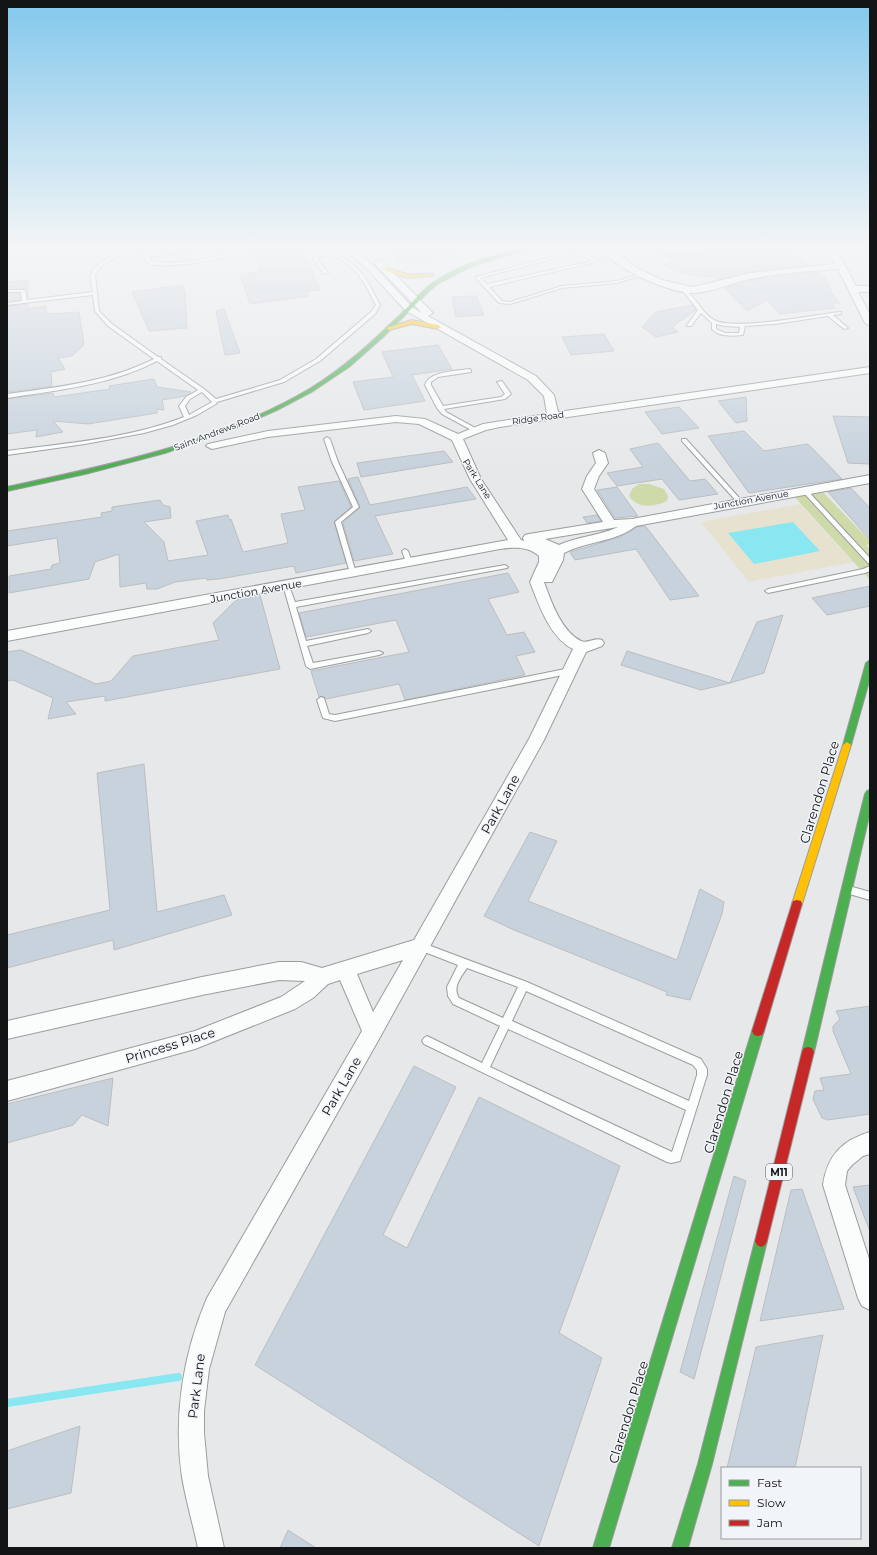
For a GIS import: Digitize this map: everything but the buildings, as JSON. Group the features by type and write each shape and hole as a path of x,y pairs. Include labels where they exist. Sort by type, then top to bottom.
{"main road":[{"name":"Saint Andrews Road","path":"7,489 158,454 237,426 311,389 352,361 395,322"},
{"path":"389,328 412,322 441,328"},
{"name":"Saint Andrews Road","path":"7,482 147,450 228,423 277,400 319,376 353,350 372,331"},
{"name":"Clarendon Place","path":"601,1548 796,907 833,793 870,663"},
{"name":"M11","path":"680,1548 705,1464 728,1375 830,965 870,794"}],"street":[{"path":"430,322 532,378 549,395 553,416"},
{"path":"435,322 441,328"},
{"name":"Ridge Road","path":"457,438 475,430 500,424 870,370"},
{"path":"212,446 268,434 408,418 429,423 457,438"},
{"name":"Park Lane","path":"457,438 462,454 471,472 507,525 516,541"},
{"path":"599,453 602,463 593,476 588,489 610,524"},
{"name":"Junction Avenue","path":"7,636 353,573 407,556 516,541 610,524 632,523 870,478"},
{"name":"Junction Avenue","path":"552,554 579,541 619,533 632,523"},
{"path":"516,541 548,544 552,554 557,560 547,581 571,630 578,638 596,643 592,646 581,647 567,640 554,620 539,588 537,582 538,576 552,554"},
{"name":"Park Lane","path":"211,1548 195,1477 191,1429 195,1376 204,1336 215,1306 372,1032 536,740 581,647"},
{"name":"Princess Place","path":"7,1091 195,1040 288,1003 306,992 322,976 420,946"},
{"path":"345,969 372,1032"},
{"path":"7,1030 194,988 279,971 301,971 322,976"},
{"path":"870,1143 851,1150 842,1158 835,1172 834,1185 870,1298"}],"lane":[{"path":"108,322 215,400"},
{"path":"7,453 94,441 141,432 187,417 210,405 215,400 282,381 318,360 363,322"},
{"path":"689,325 692,322"},
{"path":"743,325 741,334 730,334 715,330 714,328 714,322 743,325 770,322"},
{"path":"838,322 846,328"},
{"path":"7,396 80,386 144,367 159,358"},
{"path":"469,371 436,376 429,381 428,385 440,408 449,416 475,430"},
{"path":"440,408 503,398 508,394 500,382"},
{"path":"187,417 182,406 188,398 202,390"},
{"path":"327,439 335,462 356,507 338,522 340,535 350,560 353,573"},
{"path":"684,440 740,502"},
{"path":"805,490 870,562"},
{"path":"292,605 505,567"},
{"path":"768,591 864,571 870,568"},
{"path":"286,585 302,644 311,669 379,652"},
{"path":"302,644 368,631"},
{"path":"321,700 326,716 335,718 570,671"},
{"path":"847,890 870,896"},
{"path":"420,946 524,985 697,1062 702,1069 702,1075 676,1157 671,1158 427,1042"},
{"path":"465,962 451,988 452,996 456,1001 691,1107"},
{"path":"484,1069 524,985"}],"green space":[{"path":"639,484 649,484 664,489 668,496 667,501 657,505 646,506 637,503 629,496 632,489"},
{"path":"820,489 870,541 870,544 866,545 870,549 870,580 792,494"}],"sand":[{"path":"800,504 853,562 749,582 701,522"}],"water":[{"path":"793,522 820,551 754,564 728,533"}],"waterway":[{"path":"7,1403 178,1377"}],"traffic: fast":[{"path":"7,489 85,472 163,452 238,425 275,409 311,390 347,365 396,322"},
{"path":"847,745 870,663"},
{"path":"808,1052 870,794"},
{"path":"601,1548 758,1031"},
{"path":"680,1548 705,1464 761,1241"}],"traffic: slow":[{"path":"389,328 412,322 438,327"},
{"path":"797,904 847,745"}],"traffic: jam":[{"path":"758,1031 797,904"},
{"path":"761,1241 808,1052"}]}
